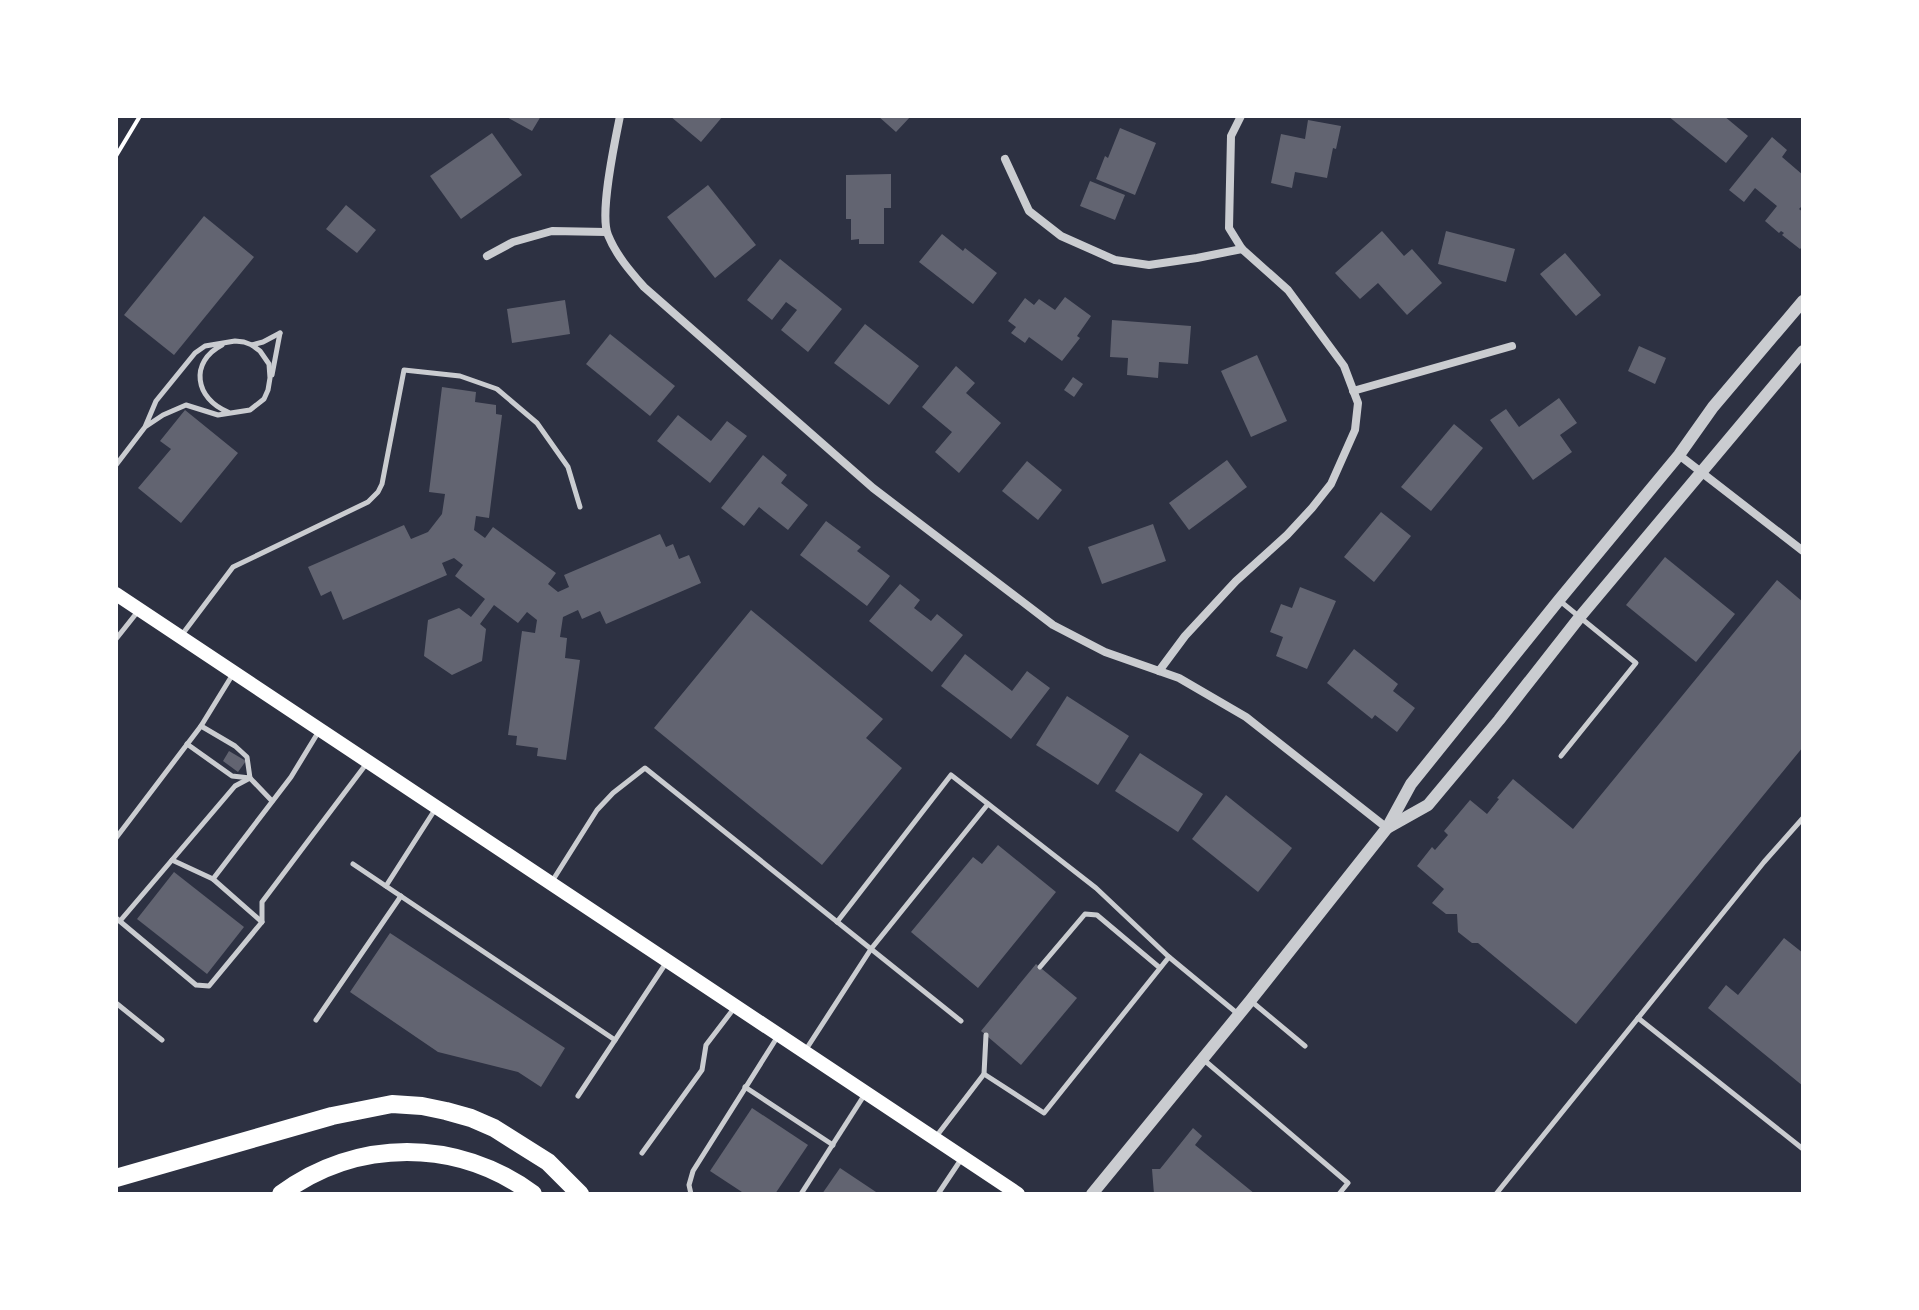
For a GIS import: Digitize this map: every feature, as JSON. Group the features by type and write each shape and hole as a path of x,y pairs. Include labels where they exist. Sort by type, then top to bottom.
{"highway":[{"path":"116,1178 332,1116 392,1104 446,1111 494,1128 548,1162 580,1194"},
{"path":"281,1194 314,1173 339,1164 371,1155 403,1152 436,1153 470,1161 503,1174 533,1194"}],"main road":[{"path":"116,594 1018,1194"}],"street":[{"path":"620,116 613,149 606,232 623,263 644,287 873,488 1053,625 1105,652 1179,678 1246,717 1387,828"},
{"path":"1159,671 1185,636 1236,581 1312,508 1331,484 1355,430 1358,403 1344,366 1288,290 1242,249 1229,228 1231,136 1241,116"},
{"path":"1005,159 1029,211 1061,236 1115,260 1149,265 1242,249"},
{"path":"487,256 513,242 552,231 606,232"},
{"path":"1092,1194 1387,828 1411,784 1679,455 1713,407 1803,301"},
{"path":"1353,391 1512,346"},
{"path":"1387,828 1428,805 1579,618 1803,351"},
{"path":"1679,455 1803,551"}],"lane":[{"path":"145,427 186,405 218,415 250,410 258,405 264,399 275,363 280,333 252,345"},
{"path":"116,465 145,427 156,401 195,353 205,346 244,342 252,345 269,364 270,378"},
{"path":"227,343 212,350 206,357 200,376 206,397 219,409 231,413"},
{"path":"180,636 233,567 368,502 378,492 404,370 460,376 497,389 537,423 568,467 580,507"},
{"path":"1559,600 1636,663 1561,756"},
{"path":"116,639 140,609"},
{"path":"116,838 201,726 234,673"},
{"path":"201,726 235,746 247,757 250,778 272,801"},
{"path":"213,879 291,777 319,730"},
{"path":"187,744 232,776 250,778"},
{"path":"250,778 235,786 118,920 196,985 209,986 262,922 262,902 368,762"},
{"path":"550,883 597,810 645,768 961,1021"},
{"path":"837,922 951,775 1096,888 1169,957 1239,1015"},
{"path":"804,1052 871,949 988,804"},
{"path":"386,886 437,808"},
{"path":"1496,1194 1803,818"},
{"path":"172,860 213,879 262,922"},
{"path":"353,864 615,1040"},
{"path":"316,1020 401,896"},
{"path":"1040,967 1085,914 1097,915 1160,968"},
{"path":"984,1074 1044,1113 1169,957"},
{"path":"578,1096 667,961"},
{"path":"1250,1001 1305,1046"},
{"path":"116,1003 162,1040"},
{"path":"642,1153 702,1070 706,1045 735,1006"},
{"path":"1638,1018 1803,1149"},
{"path":"691,1194 689,1185 693,1171 779,1035"},
{"path":"934,1138 984,1074 986,1035"},
{"path":"1202,1059 1348,1183 1339,1194"},
{"path":"745,1087 833,1145"},
{"path":"801,1194 866,1093"},
{"path":"938,1194 962,1157"}],"path":[{"path":"116,156 140,116"}],"building":[{"path":"505,116 541,116 532,131"},
{"path":"670,116 723,116 701,142"},
{"path":"878,116 911,116 896,132"},
{"path":"1668,116 1724,116 1748,136 1726,163"},
{"path":"1308,120 1341,126 1327,178 1295,172 1292,188 1271,183 1281,134 1305,139"},
{"path":"1120,128 1156,143 1135,195 1096,179"},
{"path":"492,133 522,175 461,219 430,176"},
{"path":"1772,137 1787,150 1782,157 1803,175 1803,205 1799,209 1803,212 1803,246 1800,249 1782,235 1784,233 1779,233 1765,221 1777,206 1755,188 1744,202 1729,190"},
{"path":"891,174 891,208 884,208 884,244 859,244 859,239 851,240 851,219 846,219 846,175"},
{"path":"1090,181 1125,195 1115,220 1080,206"},
{"path":"708,185 756,245 715,278 667,217"},
{"path":"346,205 376,230 357,253 326,229"},
{"path":"204,216 254,257 174,355 124,315"},
{"path":"1382,231 1404,256 1412,249 1442,283 1407,315 1378,283 1360,299 1335,273"},
{"path":"1446,231 1515,249 1506,282 1438,264"},
{"path":"942,234 997,273 973,304 919,262"},
{"path":"1565,253 1601,295 1576,316 1540,274"},
{"path":"780,259 842,309 808,352 781,330 797,310 786,302 772,320 747,300"},
{"path":"1065,297 1091,316 1077,336 1080,338 1062,361 1029,337 1025,343 1011,333 1016,327 1008,321 1025,298 1034,305 1039,299 1055,310"},
{"path":"565,300 570,334 512,343 507,309"},
{"path":"1112,320 1191,326 1188,364 1159,362 1158,378 1127,375 1128,358 1110,357"},
{"path":"865,324 919,366 889,405 834,363"},
{"path":"610,334 675,386 650,416 586,364"},
{"path":"1639,346 1666,358 1655,384 1628,371"},
{"path":"1257,355 1287,421 1251,437 1221,371"},
{"path":"956,366 975,383 966,393 1001,423 959,473 935,452 952,432 922,407"},
{"path":"1073,377 1083,384 1074,397 1064,390"},
{"path":"442,387 476,392 475,402 496,405 496,414 502,415 489,518 476,516 474,530 485,538 493,527 556,573 548,584 558,592 569,587 564,575 660,534 666,547 673,544 679,559 689,555 701,583 606,624 600,611 582,619 578,610 563,617 560,637 567,638 565,658 580,660 566,760 537,756 538,748 516,745 517,736 508,735 522,631 535,633 537,620 527,612 518,623 494,605 480,624 486,629 482,661 452,675 424,656 428,620 459,608 471,617 485,599 455,576 463,565 454,558 442,563 447,575 343,620 331,591 321,596 308,567 404,525 411,539 428,532 442,514 445,494 429,492"},
{"path":"1559,398 1577,423 1560,435 1572,452 1533,480 1490,420 1506,409 1519,427"},
{"path":"185,410 238,453 181,523 138,488 171,449 160,441"},
{"path":"678,415 711,441 727,421 747,436 710,483 657,441"},
{"path":"1454,424 1483,448 1431,511 1401,487"},
{"path":"763,455 787,475 781,483 808,505 788,530 759,507 744,526 721,508"},
{"path":"1227,460 1247,487 1189,530 1169,503"},
{"path":"1027,461 1062,490 1038,520 1002,491"},
{"path":"1381,512 1411,536 1374,582 1344,557"},
{"path":"826,521 861,547 857,551 890,576 867,606 800,555"},
{"path":"1153,524 1166,561 1102,584 1088,547"},
{"path":"1665,557 1735,614 1696,662 1626,605"},
{"path":"1777,580 1803,602 1803,747 1576,1024 1478,943 1472,943 1458,932 1457,914 1446,914 1432,903 1444,889 1417,866 1432,847 1435,850 1448,835 1444,831 1470,800 1487,814 1513,779 1573,829"},
{"path":"900,584 920,600 914,608 931,621 937,614 963,635 932,672 869,621"},
{"path":"1300,587 1336,601 1307,669 1276,656 1283,637 1270,632 1281,604 1292,608"},
{"path":"751,610 883,719 866,738 902,768 822,865 654,728"},
{"path":"1354,649 1398,684 1393,691 1415,708 1397,732 1375,715 1372,719 1327,683"},
{"path":"965,654 1012,691 1027,671 1050,688 1011,739 941,686"},
{"path":"1067,696 1129,736 1098,785 1036,745"},
{"path":"229,751 246,761 238,772 223,761"},
{"path":"1140,753 1203,794 1178,832 1115,791"},
{"path":"1226,795 1292,848 1258,892 1192,839"},
{"path":"998,845 1056,892 978,988 911,932 973,857 982,864"},
{"path":"174,872 244,927 207,974 137,919"},
{"path":"390,933 565,1048 541,1087 518,1072 438,1052 350,992"},
{"path":"1784,938 1803,953 1803,1086 1708,1008 1726,985 1738,995"},
{"path":"1036,964 1077,998 1021,1065 981,1031"},
{"path":"752,1108 808,1145 775,1194 745,1194 710,1171"},
{"path":"1193,1128 1202,1136 1195,1145 1255,1194 1154,1194 1152,1169 1160,1169"},
{"path":"840,1168 879,1194 822,1194"}]}
